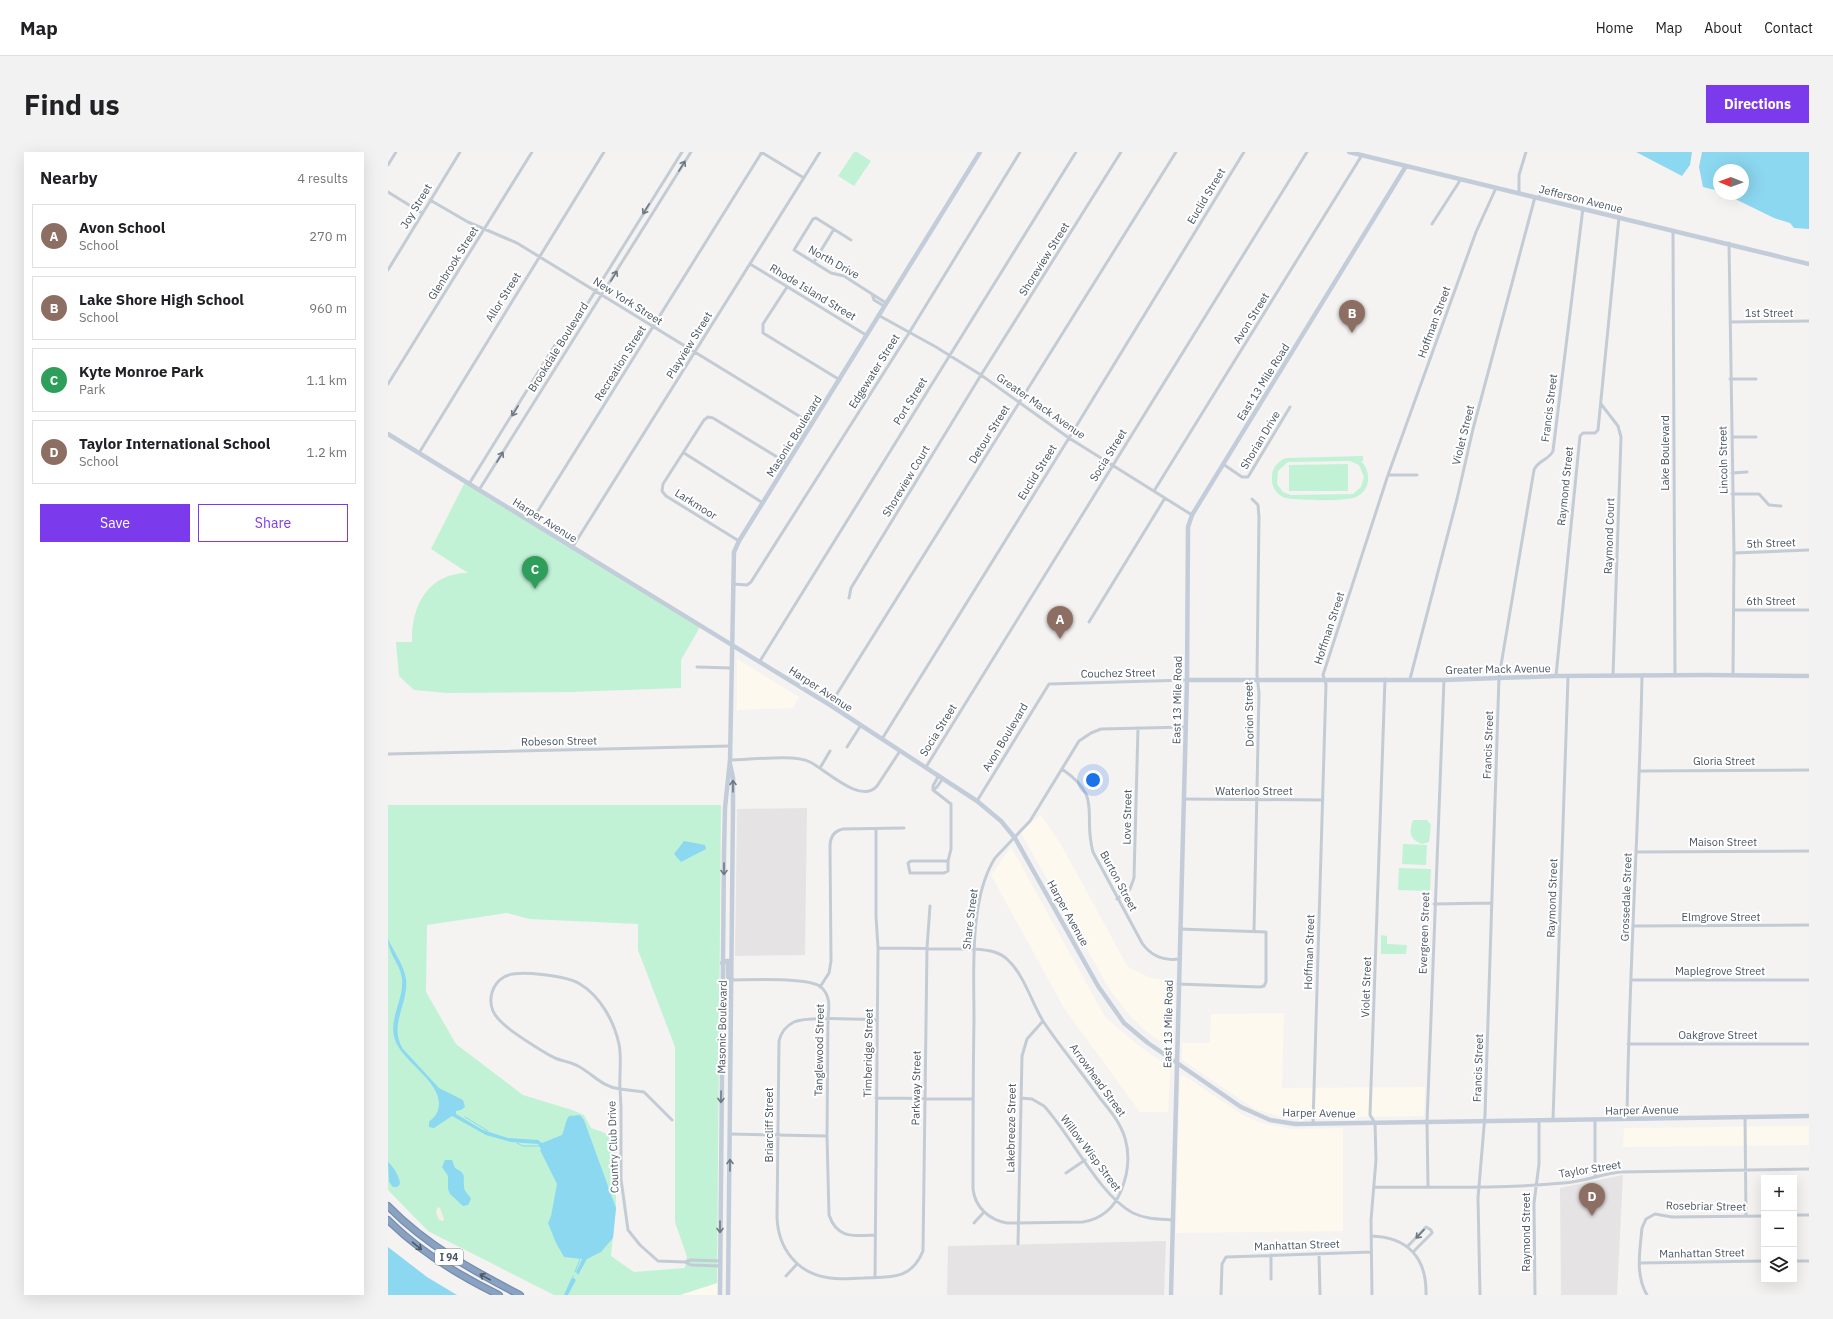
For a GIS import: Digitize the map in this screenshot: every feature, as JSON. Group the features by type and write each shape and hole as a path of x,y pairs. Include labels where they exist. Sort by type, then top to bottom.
{"highway":[{"name":"I 94","path":"388,1206 416,1232 438,1249 520,1295"},
{"name":"I 94","path":"388,1220 404,1235 439,1262 499,1295"}],"main road":[{"name":"Masonic Boulevard","path":"720,1295 724,834 730,760 733,557 739,541 980,152"},
{"name":"Jefferson Avenue","path":"1349,152 1809,264"},
{"name":"East 13 Mile Road","path":"1171,1295 1178,984 1186,727 1188,533 1192,515 1406,166"},
{"name":"Harper Avenue","path":"388,434 572,548 760,661 882,738 977,801 1001,821 1015,838 1098,986 1112,1008 1138,1036 1241,1107 1261,1117 1281,1122 1313,1124 1809,1116"},
{"name":"Greater Mack Avenue","path":"1187,680 1444,680 1556,676 1809,676"},
{"name":"Masonic Boulevard","path":"728,1293 733,854 733,778 730,760"},
{"path":"725,808 728,806 733,806"},
{"path":"724,834 733,826"},
{"path":"724,845 726,851 733,854"},
{"path":"723,907 728,909 729,912 732,943"},
{"path":"722,963 728,961 728,977 732,979"},
{"path":"722,1024 725,1046 730,1045"},
{"path":"721,1140 726,1134 730,1134"},
{"path":"720,1191 723,1197 730,1197"},
{"path":"720,1263 722,1261 726,1266 728,1293"}],"street":[{"path":"388,165 396,152"},
{"name":"Joy Street","path":"388,270 460,152"},
{"name":"Glenbrook Street","path":"388,384 532,152"},
{"name":"Allor Street","path":"419,453 604,152"},
{"name":"Brookdale Boulevard","path":"469,484 556,345 566,338 682,152"},
{"name":"Brookdale Boulevard","path":"479,490 691,152"},
{"path":"762,152 804,178"},
{"name":"Recreation Street","path":"531,522 762,152"},
{"name":"Playview Street","path":"572,548 820,152"},
{"name":"Edgewater Street","path":"733,584 747,585 751,582 909,333 1020,152"},
{"name":"Port Street","path":"760,661 1076,152"},
{"name":"Shoreview Street","path":"981,375 1121,152"},
{"name":"Detour Street","path":"830,705 1176,152"},
{"name":"Euclid Street","path":"882,738 1069,438 1244,152"},
{"name":"Socia Street","path":"926,767 1307,152"},
{"path":"1519,193 1519,175 1526,152"},
{"name":"Avon Street","path":"1154,491 1362,155"},
{"path":"1432,224 1461,180"},
{"name":"Hoffman Street","path":"1313,1124 1326,684 1323,675 1388,475 1476,232 1496,188"},
{"name":"Violet Street","path":"1410,679 1457,500 1474,425 1537,197 1541,190"},
{"path":"388,192 422,213"},
{"name":"New York Street","path":"430,200 458,217 517,243 812,424"},
{"name":"Francis Street","path":"1480,1295 1479,1186 1484,1122 1499,678 1534,470 1538,463 1550,456 1553,451 1583,208"},
{"name":"Raymond Street","path":"1556,676 1580,436 1583,433 1595,433 1598,430 1619,217"},
{"name":"North Drive","path":"851,240 816,218 813,219 794,250 831,273 844,276 872,294 885,305"},
{"path":"814,262 834,229"},
{"name":"Lake Boulevard","path":"1673,231 1675,676"},
{"name":"Lincoln Street","path":"1729,244 1734,553 1733,675"},
{"name":"Rhode Island Street","path":"750,264 866,334"},
{"path":"787,287 763,324 763,333 840,380"},
{"name":"Greater Mack Avenue","path":"878,315 981,375 1069,438 1192,515"},
{"name":"1st Street","path":"1730,322 1809,321"},
{"name":"Shoreview Court","path":"849,598 851,588 981,375"},
{"path":"1730,379 1756,379"},
{"name":"Raymond Court","path":"1601,404 1618,426 1622,441 1613,676"},
{"name":"Shorian Drive","path":"1223,464 1242,477 1248,478 1290,407"},
{"path":"763,503 684,453 704,420 711,417 788,463"},
{"path":"1732,437 1756,437"},
{"name":"Larkmoor","path":"684,453 663,484 663,493 739,541"},
{"path":"1732,473 1747,472"},
{"path":"1388,475 1417,475"},
{"path":"1732,494 1759,494 1769,505 1782,506"},
{"path":"1089,622 1165,498"},
{"name":"Dorion Street","path":"1252,499 1258,506 1259,517 1257,800 1254,931"},
{"name":"5th Street","path":"1734,553 1809,550"},
{"name":"6th Street","path":"1734,610 1809,610"},
{"path":"697,667 731,668"},
{"name":"Grossedale Street","path":"1627,1119 1628,1044 1640,771 1642,676"},
{"name":"Raymond Street","path":"1553,1120 1568,677"},
{"name":"Violet Street","path":"1372,1295 1371,1236 1374,1187 1375,1123 1370,1115 1385,679"},
{"name":"Couchez Street","path":"1049,684 1187,680"},
{"name":"Evergreen Street","path":"1428,1186 1427,1122 1434,904 1444,680"},
{"name":"Avon Boulevard","path":"977,801 1049,684"},
{"path":"847,747 861,725"},
{"name":"Share Street","path":"984,1212 975,1198 973,1189 972,1099 975,949 979,905 987,874 995,858 1030,821 1079,741 1091,733 1107,729 1186,727"},
{"name":"Love Street","path":"1117,899 1130,889 1134,878 1138,728"},
{"name":"Robeson Street","path":"388,754 730,746"},
{"path":"820,768 830,751"},
{"path":"730,760 806,760 852,789 862,792 870,791 877,786 900,751"},
{"name":"Burton Street","path":"1062,768 1081,784 1089,800 1090,840 1093,852 1117,899 1146,948 1156,956 1164,959 1179,959"},
{"name":"Gloria Street","path":"1640,771 1809,770"},
{"path":"941,777 937,787 933,790 951,804 952,842 948,861 948,870 944,873 910,873 908,871 908,863 911,861 948,861"},
{"name":"Waterloo Street","path":"1184,799 1323,800"},
{"path":"732,979 805,981 820,987 829,973 831,961 830,847 832,837 837,831 843,829 904,828"},
{"name":"Timberidge Street","path":"875,1278 878,948 876,916 876,829"},
{"name":"Maison Street","path":"1636,852 1809,851"},
{"path":"1434,904 1492,904"},
{"name":"Parkway Street","path":"875,1278 898,1276 915,1267 924,1247 927,948 930,906"},
{"name":"Elmgrove Street","path":"1634,926 1809,925"},
{"path":"1178,984 1264,986 1266,982 1266,932 1180,929"},
{"name":"Arrowhead Street","path":"878,948 975,949 996,952 1008,960 1016,970 1044,1021 1121,1129 1127,1148 1127,1168 1123,1186 1116,1201 1104,1214 1089,1221 1018,1223"},
{"name":"Country Club Drive","path":"672,1120 644,1092 620,1089 605,1085 576,1065 553,1058 527,1042 497,1018 494,1012 491,999 492,992 499,982 504,977 514,974 559,976 581,984 596,997 610,1018 619,1044 620,1089 621,1107 620,1179 628,1230 640,1245 658,1261 685,1262 691,1260 720,1263"},
{"name":"Maplegrove Street","path":"1631,980 1809,980"},
{"name":"Tanglewood Street","path":"820,987 829,1002 827,1136 828,1210 836,1229 846,1235 875,1235"},
{"name":"Briarcliff Street","path":"797,1264 783,1246 777,1227 778,1047 781,1035 788,1026 797,1021 828,1019 877,1020"},
{"name":"Lakebreeze Street","path":"1018,1244 1023,1049 1032,1032 1044,1021"},
{"name":"Oakgrove Street","path":"1628,1044 1809,1044"},
{"path":"876,1098 972,1099"},
{"name":"Willow Wisp Street","path":"1021,1098 1032,1099 1044,1106 1116,1201 1143,1217 1172,1220"},
{"path":"1745,1117 1746,1216"},
{"name":"Raymond Street","path":"1535,1295 1534,1203 1538,1164 1539,1120"},
{"path":"1595,1120 1595,1176"},
{"path":"730,1134 827,1136"},
{"path":"1066,1173 1084,1160"},
{"name":"Taylor Street","path":"1374,1187 1536,1186 1573,1182 1595,1176 1620,1172 1809,1169"},
{"path":"974,1223 984,1212 997,1221 1018,1223"},
{"name":"Rosebriar Street","path":"1647,1295 1640,1282 1639,1273 1643,1224 1646,1219 1657,1214 1672,1217 1761,1216"},
{"path":"1797,1215 1809,1215"},
{"path":"1408,1246 1426,1227 1431,1230 1432,1233 1413,1252"},
{"path":"1371,1236 1390,1238 1408,1246 1423,1268 1426,1295"},
{"name":"Manhattan Street","path":"1221,1295 1224,1259 1229,1256 1371,1252"},
{"path":"1319,1254 1320,1295"},
{"path":"1271,1255 1271,1279"},
{"path":"1797,1261 1809,1260"},
{"name":"Manhattan Street","path":"1640,1263 1761,1261"},
{"path":"786,1276 797,1264 808,1272 831,1278 875,1278"}],"shaded area":[{"path":"737,659 799,697 793,708 737,710"},
{"path":"807,808 805,955 735,956 737,809"},
{"path":"1041,815 1060,843 1128,967 1151,978 1172,981 1170,1048 1148,1033 1131,1017 1110,990 1021,833 1030,823"},
{"path":"1011,847 1105,1017 1139,1046 1170,1067 1168,1112 1140,1112 1064,1008 991,875"},
{"path":"1284,1013 1282,1088 1425,1087 1424,1116 1285,1118 1255,1109 1182,1060 1182,1043 1210,1043 1211,1014"},
{"path":"1183,1075 1243,1115 1261,1123 1292,1129 1343,1128 1343,1231 1176,1233 1180,1077"},
{"path":"1809,1126 1809,1145 1623,1147 1624,1128"},
{"path":"1623,1175 1617,1295 1561,1295 1560,1188"},
{"path":"1166,1241 1164,1295 947,1295 948,1246"},
{"path":"717,1283 717,1295 680,1295"}],"green space":[{"path":"854,152 857,152 871,161 854,186 838,176"},
{"path":"1363,456 1363,461 1361,461 1367,471 1368,482 1363,492 1353,498 1348,499 1306,500 1283,497 1274,488 1272,476 1276,465 1286,458","holes":["1350,461 1359,465 1364,477 1361,487 1353,494 1291,495 1283,492 1277,484 1278,471 1288,462"]},
{"path":"1348,464 1348,491 1289,491 1289,465"},
{"path":"465,482 701,625 681,660 681,688 570,692 447,693 414,690 399,676 396,642 412,642 412,629 415,616 419,604 425,594 432,585 442,579 454,574 468,573 431,549"},
{"path":"388,805 721,805 717,1283 680,1295 554,1295 428,1231 388,1190","holes":["507,913 529,919 638,924 638,950 675,1047 675,1222 687,1257 685,1268 634,1272 611,1256 616,1208 616,1137 591,1128 584,1115 523,1095 456,1044 426,992 427,925"]},
{"path":"1413,820 1427,820 1431,825 1429,842 1422,844 1412,838 1411,828"},
{"path":"1403,844 1427,845 1426,865 1402,864"},
{"path":"1399,868 1431,869 1430,891 1398,890"},
{"path":"1381,935 1387,936 1387,944 1407,945 1406,954 1381,954"}],"sand":[{"path":"438,1207 440,1208 444,1219 443,1221 439,1220 436,1212"}],"water":[{"path":"1636,152 1692,152 1690,165 1682,176"},
{"path":"1702,152 1809,152 1809,229 1794,228 1790,223 1774,218 1737,200 1749,200 1749,164 1713,164 1713,190 1703,187 1699,167"},
{"path":"684,841 705,845 706,849 681,862 674,854"},
{"path":"388,939 401,964 406,979 405,997 398,1023 399,1040 403,1049 439,1088 463,1100 465,1107 456,1111 456,1114 483,1130 508,1138 538,1140 542,1143 562,1135 569,1116 580,1115 584,1120 616,1208 613,1238 601,1252 587,1259 578,1275 576,1272 582,1259 564,1257 556,1243 548,1223 551,1216 557,1184 538,1144 511,1142 486,1135 452,1116 434,1128 429,1127 429,1122 438,1110 439,1100 436,1091 430,1082 399,1049 395,1040 393,1025 401,994 402,979 390,950"},
{"path":"445,1160 452,1160 455,1168 463,1174 464,1188 471,1199 468,1205 463,1206 450,1194 448,1189 448,1176 442,1167"},
{"path":"388,1162 399,1178 400,1184 397,1187 393,1187 389,1182"},
{"path":"388,1247 427,1277 457,1295 388,1295"},
{"path":"574,1278 576,1280 568,1295 564,1295 571,1279"}],"waterway":[{"path":"465,1117 488,1131"},
{"path":"517,1143 523,1146 540,1146"},
{"path":"575,1272 580,1259"},
{"path":"572,1280 573,1276"}],"place":[{"name":"Lake Shore High School","path":"1352,333"},
{"name":"Kyte Monroe Park","path":"535,589"},
{"name":"Avon School","path":"1060,639"},
{"name":"Taylor International School","path":"1592,1216"}]}
